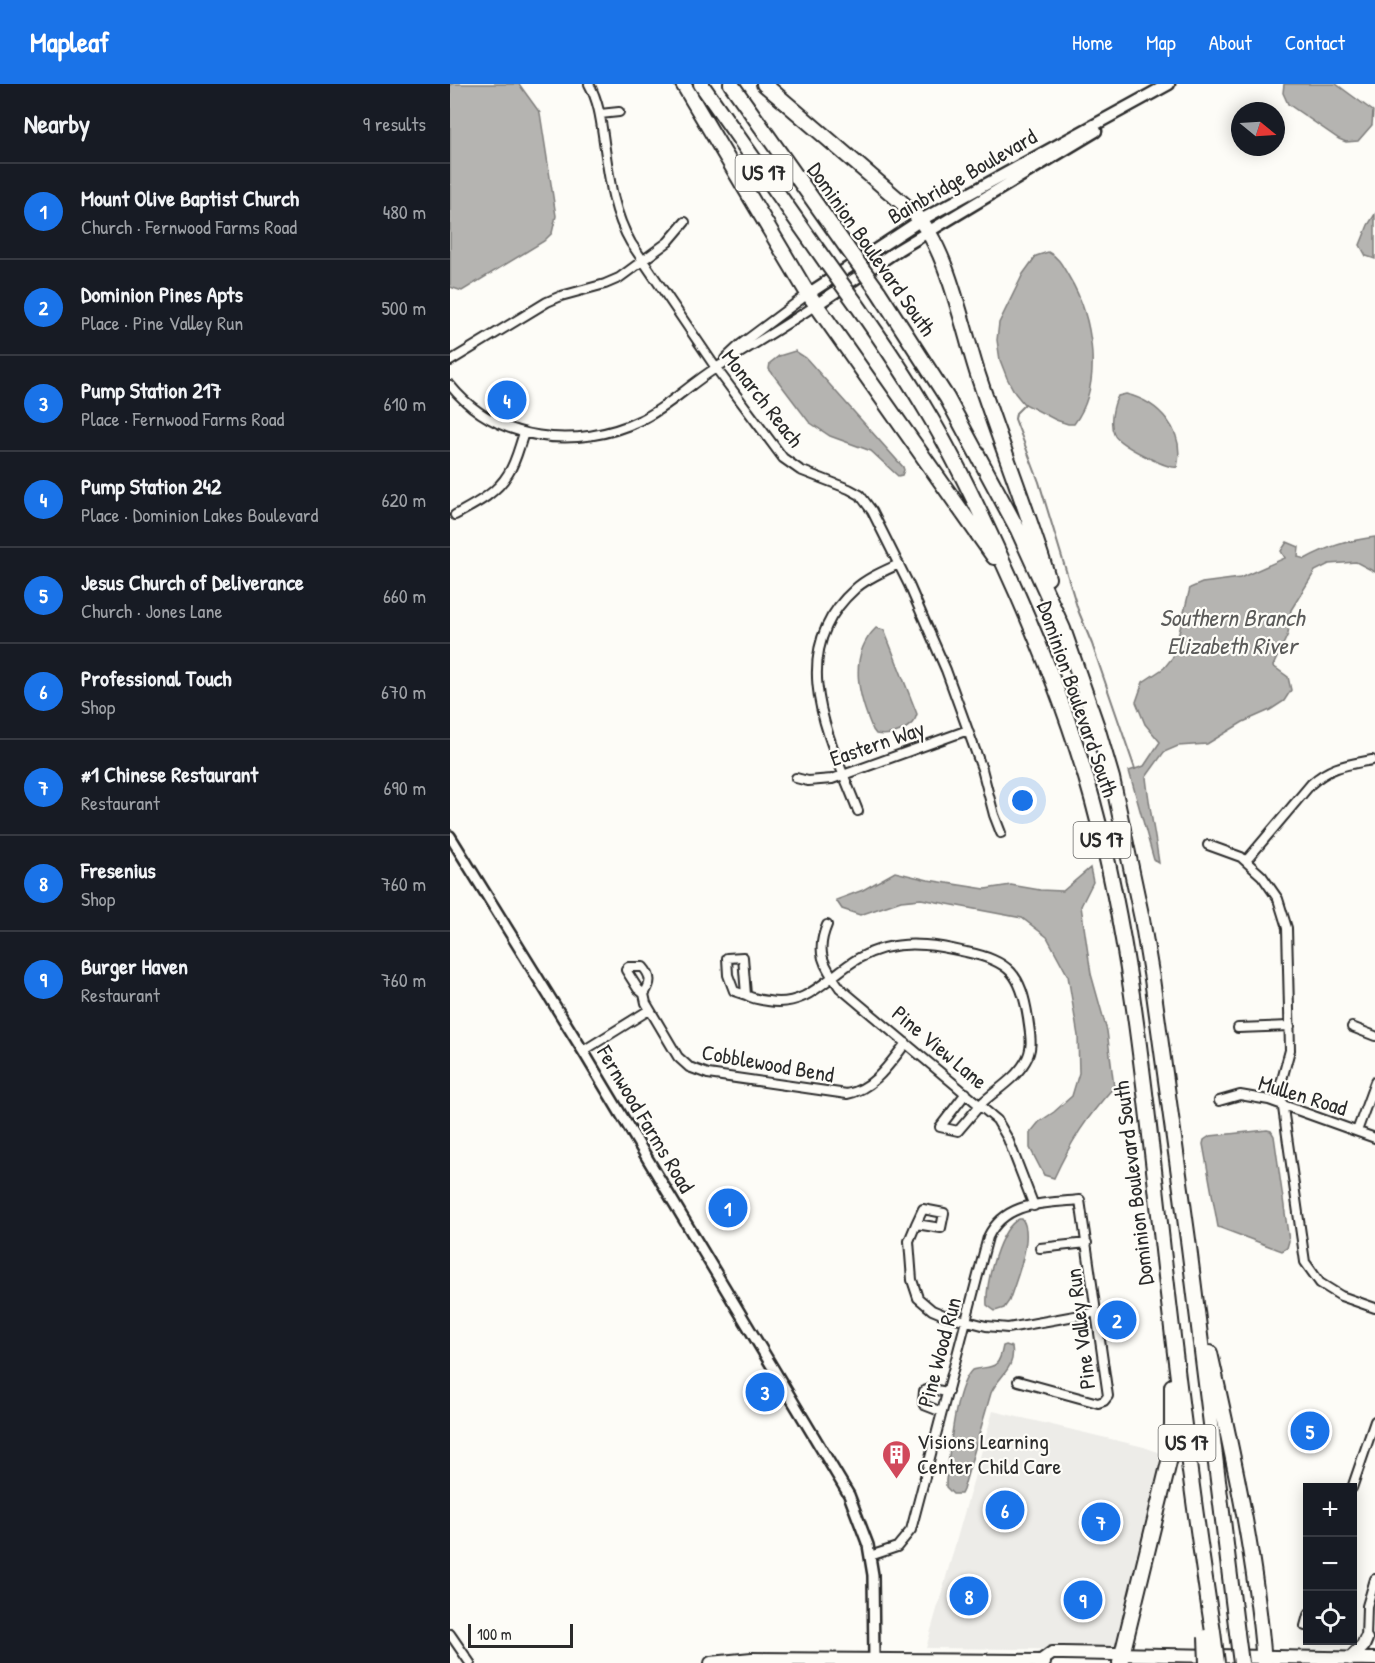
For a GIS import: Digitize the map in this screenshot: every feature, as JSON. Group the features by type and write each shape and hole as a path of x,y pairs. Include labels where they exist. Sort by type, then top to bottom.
{"highway":[{"path":"683,84 812,299 1017,591"},
{"name":"Dominion Boulevard South","path":"701,84 909,382 975,501 1017,591 1043,651 1072,734 1093,803 1113,887 1129,974 1210,1632 1218,1663"},
{"name":"Dominion Boulevard South","path":"731,84 920,353 979,455 1018,530 1063,629 1097,728 1112,778 1152,979 1190,1247 1241,1663"},
{"path":"764,84 921,220 930,231 1041,557 1063,629"},
{"path":"1190,1247 1238,1476 1264,1660"},
{"path":"1121,1658 1169,1462 1172,1424 1170,1318"},
{"path":"1207,1663 1210,1632"}],"main road":[{"name":"Bainbridge Boulevard","path":"812,299 921,220 1169,84"},
{"name":"Bainbridge Boulevard","path":"812,299 1099,129 1141,100"},
{"path":"1355,1661 1366,1639"},
{"path":"1366,1639 1375,1652"},
{"path":"711,1663 752,1659 1042,1662 1052,1653 1121,1658 1355,1661 1375,1659"}],"street":[{"name":"Monarch Reach","path":"589,84 600,114 615,207 621,226 631,243 716,368 783,458 800,470 849,489 860,495 868,504 898,564 945,670 982,769 1001,833"},
{"path":"600,114 619,112"},
{"path":"450,361 547,302 575,291 605,284 625,274 668,242 686,222"},
{"path":"716,368 741,344 812,299"},
{"path":"450,385 457,394 484,414 524,434 546,438 576,439 598,435 642,419 665,405 716,368 747,351 812,299"},
{"path":"455,515 481,501 500,484 513,464 524,434"},
{"path":"858,811 817,696 816,679 820,643 828,623 846,598 870,578 898,564"},
{"name":"Eastern Way","path":"796,778 820,781 844,776 968,730"},
{"path":"1246,861 1323,773 1334,768 1372,760"},
{"name":"Fernwood Farms Road","path":"450,836 583,1051 807,1428 836,1472 857,1513 870,1556 874,1590 874,1661"},
{"path":"1208,845 1230,852 1246,861 1262,876 1283,912 1287,928 1290,1050 1280,1087 1305,1262 1320,1283 1341,1296 1375,1308"},
{"name":"Pine View Lane","path":"827,925 821,943 822,955 827,970 840,988 981,1104 1002,1126 1034,1206"},
{"path":"746,995 743,957 727,958 730,984 734,991 752,999 780,1004 794,1002 813,992 832,976 867,954 886,948 913,944 938,946 987,956 1006,967 1022,991 1031,1050 1021,1068 981,1104 958,1131 940,1127 966,1093"},
{"name":"Cobblewood Bend","path":"644,994 649,1010 678,1057 697,1071 843,1094 869,1086 906,1043"},
{"path":"583,1051 649,1010"},
{"path":"1238,1028 1290,1026"},
{"path":"1352,1027 1375,1036"},
{"path":"1357,1131 1375,1082"},
{"name":"Mullen Road","path":"1219,1101 1240,1095 1282,1104 1375,1138"},
{"name":"Pine Wood Run","path":"870,1556 897,1547 911,1530 992,1228 1010,1212 1034,1206 1080,1200"},
{"name":"Pine Valley Run","path":"1018,1381 1098,1403 1104,1401 1108,1396 1080,1200"},
{"path":"916,1224 909,1240 912,1280 916,1293 932,1310 986,1326 1008,1328 1097,1312"},
{"path":"1040,1248 1087,1243"},
{"path":"942,1412 924,1405 924,1391 930,1389 948,1392"},
{"path":"1354,1483 1375,1421"},
{"path":"1366,1639 1366,1606 1375,1579"},
{"path":"450,1634 470,1663"}],"shaded area":[{"path":"993,1411 1144,1447 1163,1454 1145,1537 1115,1650 926,1648"}],"water":[{"path":"450,84 519,84 540,113 556,216 552,233 544,241 462,291 450,287"},
{"path":"1284,84 1336,84 1373,111 1372,125 1358,141 1346,142 1339,139 1288,104 1283,93"},
{"path":"1375,214 1375,259 1366,256 1360,245"},
{"path":"1048,252 1063,266 1077,293 1084,311 1092,350 1089,390 1074,424 1056,420 1023,403 1015,393 1000,360 997,340 999,323 1023,274 1036,256"},
{"path":"795,351 806,358 903,467 902,475 898,476 871,451 830,436 809,422 769,369 770,363 779,356"},
{"path":"1126,394 1138,398 1159,411 1174,430 1179,454 1177,467 1163,464 1143,455 1124,444 1114,434 1112,415 1115,404 1118,396"},
{"name":"Southern Branch Elizabeth River","path":"1375,537 1375,572 1356,562 1329,564 1315,571 1291,610 1288,634 1273,666 1288,677 1291,690 1284,701 1207,744 1178,746 1164,752 1146,777 1159,863 1154,860 1129,771 1144,766 1160,742 1145,724 1136,702 1143,682 1164,668 1173,657 1190,588 1202,583 1240,578 1285,558 1281,551 1287,542 1299,547 1298,557 1305,559 1338,545"},
{"path":"876,628 884,630 917,714 911,724 901,731 882,735 876,734 873,730 863,704 858,678 861,651"},
{"path":"1090,868 1093,882 1081,906 1091,974 1107,1031 1114,1087 1080,1130 1054,1178 1044,1175 1030,1148 1030,1133 1039,1122 1072,1096 1079,1073 1078,1036 1068,976 1047,937 1022,918 921,899 901,901 860,915 842,909 836,900 863,890 895,872 985,889 1011,885 1063,891"},
{"path":"1271,1131 1274,1136 1289,1241 1287,1248 1282,1251 1218,1227 1203,1144 1204,1140 1210,1136"},
{"path":"1019,1219 1022,1219 1025,1226 1026,1236 1023,1259 1009,1301 1004,1308 995,1311 987,1305 991,1271 1005,1233"},
{"path":"1003,1346 1012,1347 1013,1355 1009,1367 991,1393 963,1490 961,1494 953,1494 946,1487 946,1480 961,1391 972,1370 996,1364"}],"waterway":[{"path":"1025,404 1016,413 1015,419 1039,482 1078,610 1135,769"}],"place":[{"name":"Pump Station 242","path":"507,400"},
{"name":"Mount Olive Baptist Church","path":"728,1208"},
{"name":"Dominion Pines Apts","path":"1117,1320"},
{"name":"Pump Station 217","path":"765,1392"},
{"name":"Jesus Church of Deliverance","path":"1310,1431"},
{"name":"Visions Learning Center Child Care","path":"896,1480"},
{"name":"Professional Touch","path":"1005,1510"},
{"name":"#1 Chinese Restaurant","path":"1101,1522"},
{"name":"Fresenius","path":"969,1596"},
{"name":"Burger Haven","path":"1083,1600"}]}
